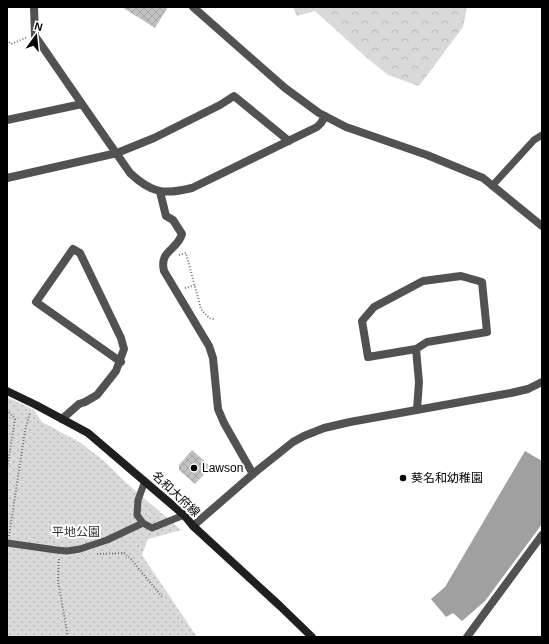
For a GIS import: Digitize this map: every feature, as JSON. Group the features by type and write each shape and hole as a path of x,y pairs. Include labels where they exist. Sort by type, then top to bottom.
{"main road":[{"name":"名和大府線","path":"7,391 88,433 184,515 193,526 312,637"}],"street":[{"path":"34,7 35,36 130,173 140,182 160,192 175,192 192,188 317,127 322,123 325,116"},
{"path":"193,7 285,88 319,113 346,127 434,158 483,178 542,226"},
{"path":"7,178 117,154 154,138 220,105 234,96 289,141"},
{"path":"7,120 82,104"},
{"path":"160,192 166,216 173,220 182,234 180,240 164,257 162,263 164,271 209,346 213,358 218,409 224,423 253,474"},
{"path":"62,419 79,404 97,395 116,371 121,362 124,349 121,338 80,253 73,249 36,302 121,362"},
{"path":"461,276 482,282 487,332 427,342 416,348 368,357 362,321 374,307 423,281 461,276"},
{"path":"416,348 419,382 417,409"},
{"path":"193,526 253,474 293,442 304,436 324,428 350,422 511,393 528,389 542,382"},
{"path":"467,637 542,535"}],"lane":[{"path":"492,186 534,140 542,135"},
{"path":"145,481 138,500 137,515 143,523 152,528 184,515"},
{"path":"8,543 67,551 80,549 107,540 143,523"}],"path":[{"path":"7,40 11,44 35,36"},
{"path":"186,253 202,309 209,318 214,319"},
{"path":"7,410 15,419 7,469"},
{"path":"8,543 23,445 30,412"},
{"path":"94,554 124,553 131,559 162,597"},
{"path":"59,554 58,581 68,637"}],"green space":[{"path":"293,7 467,7 463,27 419,86 388,75 315,11 297,16"},
{"name":"平地公園","path":"7,397 34,410 42,422 81,443 104,461 123,480 181,530 148,539 142,555 197,637 7,637"}],"shaded area":[{"path":"525,451 542,461 542,524 485,601 462,621 453,613 446,617 431,599 445,587"}],"building":[{"path":"122,7 168,7 155,28"},
{"name":"Lawson","path":"192,450 211,467 195,484 179,470 179,465"}],"place":[{"name":"Lawson","path":"194,468"},
{"name":"葵名和幼稚園","path":"403,478"}]}
